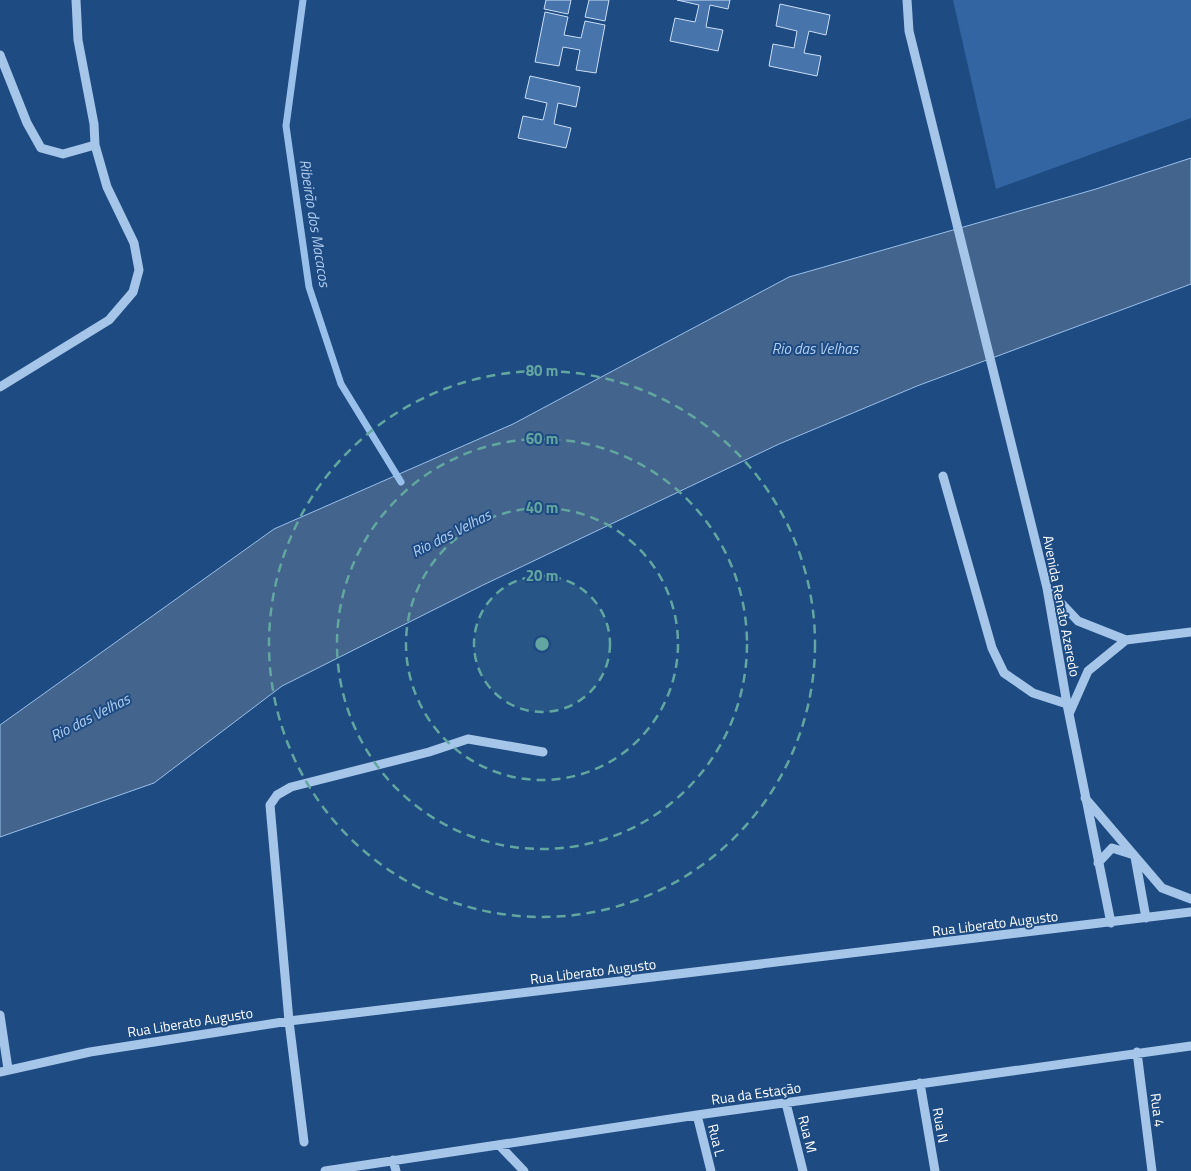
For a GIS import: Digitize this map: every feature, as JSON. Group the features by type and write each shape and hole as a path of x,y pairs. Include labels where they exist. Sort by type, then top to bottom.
{"street":[{"path":"0,387 109,320 133,292 139,270 134,243 107,187 95,145 94,124 78,40 76,0"},
{"name":"Avenida Renato Azeredo","path":"907,0 909,31 1047,588 1067,704 1111,923"},
{"path":"0,55 27,124 41,148 63,154 95,145"},
{"path":"943,476 992,648 1004,673 1032,693 1067,704"},
{"path":"1047,588 1078,621 1126,640 1191,632"},
{"path":"1069,714 1088,671 1126,640"},
{"path":"304,1142 289,1021 269,820 270,806 277,795 291,787 429,752 468,739 543,752"},
{"path":"1085,798 1162,888 1191,899"},
{"path":"1098,863 1112,848 1135,855"},
{"path":"1135,855 1146,918"},
{"name":"Rua Liberato Augusto","path":"4,1071 90,1052 289,1021 1191,912"},
{"path":"0,1015 4,1071"},
{"name":"Rua da Estação","path":"325,1171 697,1115 1137,1052 1191,1046"},
{"name":"Rua 4","path":"1137,1052 1152,1171"},
{"name":"Rua N","path":"920,1083 935,1171"},
{"name":"Rua M","path":"786,1103 803,1171"},
{"name":"Rua L","path":"697,1115 711,1171"},
{"path":"499,1144 524,1171"},
{"path":"393,1160 396,1171"}],"shaded area":[{"path":"953,0 1191,0 1191,118 996,189"}],"water":[{"name":"Rio das Velhas","path":"1191,158 1191,284 917,386 779,444 481,586 282,686 154,783 0,837 0,725 274,529 513,424 789,277 1096,189"}],"building":[{"path":"546,0 571,0 568,14 544,9"},
{"path":"589,0 609,0 605,21 585,17"},
{"path":"677,0 730,0 728,9 710,5 706,27 723,30 718,51 670,41 675,18 695,22 699,5"},
{"path":"780,4 830,15 826,35 809,31 804,53 821,56 817,76 769,66 773,44 794,48 797,31 776,26"},
{"path":"545,12 568,17 564,35 581,38 585,21 605,25 596,73 576,70 580,50 563,47 559,66 535,62"},
{"path":"530,76 580,87 576,107 558,103 554,124 571,128 566,148 518,138 523,116 543,120 547,103 525,98"}],"waterway":[{"name":"Ribeirão dos Macacos","path":"303,0 286,126 309,287 341,384 401,482"}]}
